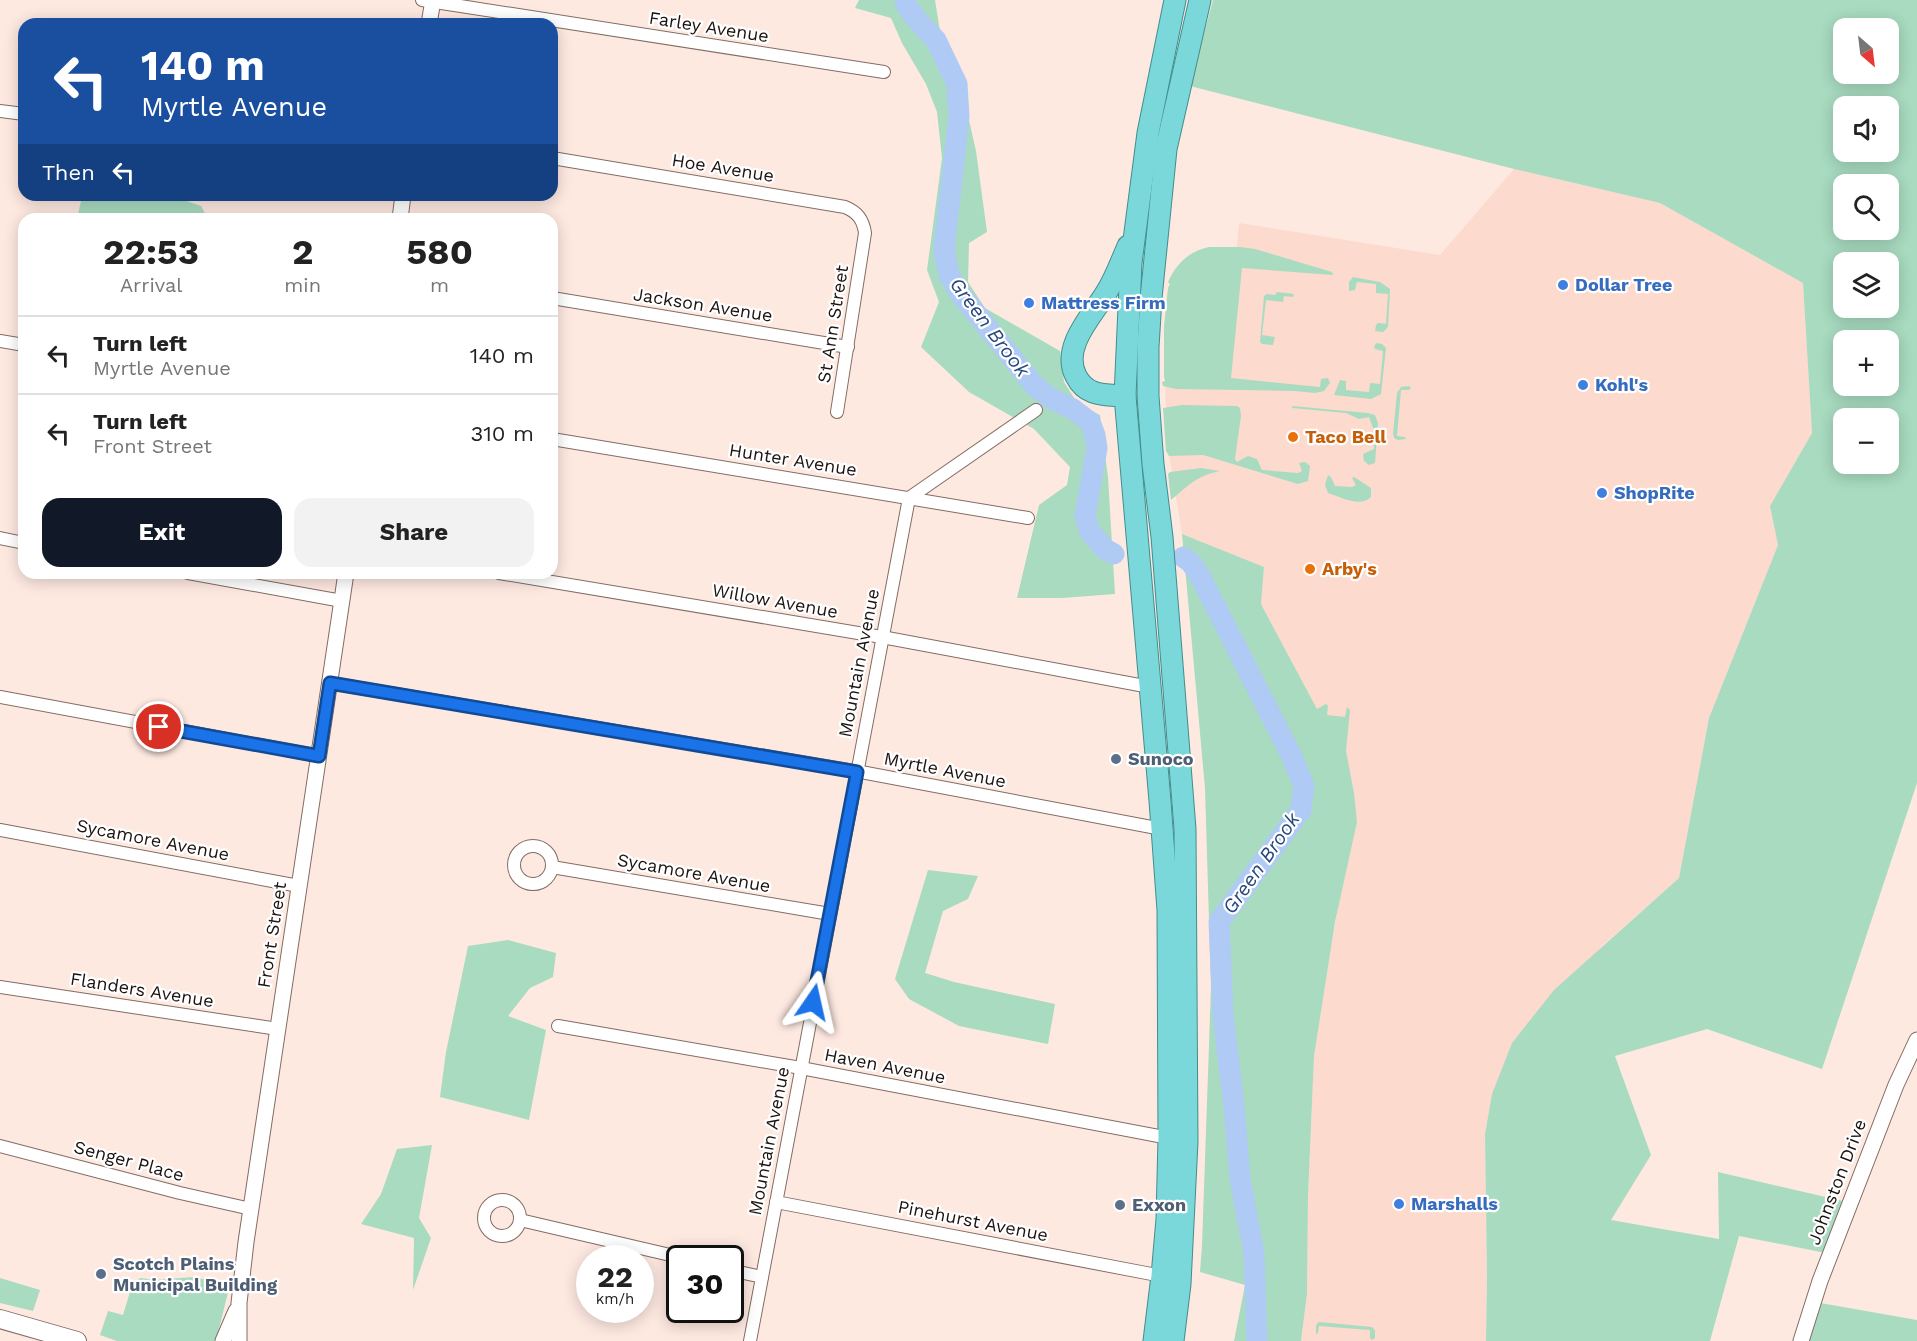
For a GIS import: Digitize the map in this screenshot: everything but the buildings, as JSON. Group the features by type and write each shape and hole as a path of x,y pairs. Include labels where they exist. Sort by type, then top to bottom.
{"highway":[{"path":"1154,1341 1167,1219 1169,1138 1167,910 1125,396 1131,263 1148,133 1175,0"},
{"path":"1173,1341 1180,1284 1187,1142 1185,828 1162,537 1148,396 1150,298 1166,149 1200,0"},
{"path":"1125,396 1091,392 1082,386 1075,374 1073,362 1078,337 1107,292 1136,230"}],"main road":[{"path":"0,1319 77,1341"}],"street":[{"path":"429,0 429,18"},
{"name":"Farley Avenue","path":"429,0 543,18"},
{"name":"Farley Avenue","path":"558,20 884,72"},
{"path":"0,111 18,113"},
{"name":"Hoe Avenue","path":"558,159 845,207 853,210 864,224 864,242"},
{"name":"St Ann Street","path":"837,412 864,242"},
{"name":"Jackson Avenue","path":"558,299 848,347"},
{"path":"0,341 18,344"},
{"path":"909,498 1036,410"},
{"name":"Hunter Avenue","path":"558,440 1028,518"},
{"name":"Mountain Avenue","path":"750,1341 909,498"},
{"path":"0,538 18,542"},
{"path":"221,579 342,601"},
{"name":"Front Street","path":"239,1341 239,1303 250,1209 345,579"},
{"name":"Willow Avenue","path":"535,579 882,637 1150,687"},
{"name":"Myrtle Avenue","path":"330,683 857,772 1162,829"},
{"path":"0,697 319,756"},
{"name":"Sycamore Avenue","path":"0,830 299,885"},
{"name":"Sycamore Avenue","path":"552,867 830,914"},
{"name":"Flanders Avenue","path":"0,987 278,1029"},
{"name":"Haven Avenue","path":"558,1026 801,1068 1169,1138"},
{"name":"Johnston Drive","path":"1801,1341 1820,1281 1896,1085 1917,1040"},
{"name":"Senger Place","path":"0,1146 250,1209"},
{"name":"Pinehurst Avenue","path":"776,1203 1162,1276"},
{"path":"520,1220 666,1254"},
{"path":"744,1273 762,1277"},
{"name":"Front Street","path":"223,1341 239,1303"}],"shaded area":[{"path":"1514,169 1660,203 1803,283 1812,433 1770,506 1778,545 1709,718 1679,878 1602,946 1492,1094 1485,1134 1486,1341 1301,1341 1307,1294 1308,1196 1314,1056 1344,872 1317,709 1261,604 1264,567 1182,534 1167,442 1164,376 1170,284 1168,282 1233,289 1239,223 1440,255"}],"green space":[{"path":"859,0 935,0 940,31 956,63 976,151 987,232 969,243 968,282 985,308 1060,351 1064,382 1078,404 1100,415 1108,477 1115,594 1062,598 1017,598 1039,505 1067,485 1070,467 1034,429 969,392 921,347 939,302 927,270 942,158 937,112 926,84 902,43 891,18 855,8"},
{"path":"1213,0 1917,0 1917,783 1822,1069 1707,1029 1615,1056 1651,1155 1611,1220 1719,1239 1718,1172 1843,1201 1826,1253 1739,1236 1710,1341 1486,1341 1485,1134 1492,1094 1512,1043 1554,990 1679,878 1709,718 1778,545 1770,506 1812,433 1803,283 1660,203 1514,169 1190,86"},
{"path":"81,201 186,201 201,206 205,213 78,213"},
{"path":"1209,247 1255,249 1332,272 1333,275 1242,268 1231,378 1320,387 1321,379 1328,378 1330,383 1324,391 1315,393 1176,389 1163,386 1162,382 1165,381 1164,326 1170,284 1168,282 1184,259"},
{"path":"1353,277 1380,282 1390,289 1388,327 1383,332 1375,331 1378,323 1386,324 1388,294 1376,293 1376,284 1357,282 1355,290 1349,291 1349,282"},
{"path":"1277,292 1294,294 1293,297 1284,296 1283,302 1266,300 1262,335 1275,337 1273,345 1262,344 1260,342 1264,296 1275,295"},
{"path":"1376,343 1386,348 1381,394 1371,399 1334,395 1340,380 1346,381 1346,390 1369,392 1370,383 1380,384 1383,351 1375,349"},
{"path":"1401,387 1411,388 1409,390 1401,390 1397,436 1406,439 1398,440 1394,438 1393,433 1397,393"},
{"path":"1182,405 1237,406 1240,408 1241,416 1235,459 1237,462 1248,456 1257,459 1262,470 1298,473 1302,471 1299,463 1305,462 1310,466 1308,481 1298,484 1203,455 1169,456 1166,451 1163,408"},
{"path":"1292,406 1375,415 1378,423 1375,463 1369,465 1364,461 1363,454 1374,449 1375,433 1369,417 1359,419 1346,413 1292,408"},
{"path":"1201,468 1220,471 1199,478 1171,500 1168,474"},
{"path":"1328,475 1335,486 1352,487 1356,485 1352,478 1354,477 1371,488 1371,497 1356,502 1328,493 1325,485"},
{"path":"1182,534 1264,567 1261,604 1317,709 1326,704 1328,706 1327,715 1345,717 1347,707 1350,710 1346,751 1357,822 1335,922 1314,1056 1308,1196 1307,1294 1301,1341 1234,1341 1245,1285 1200,1272 1211,987 1205,788"},
{"path":"928,870 978,876 968,899 943,911 925,973 954,982 1055,1004 1048,1044 959,1026 909,999 895,979"},
{"path":"508,940 556,953 553,977 530,988 508,1016 546,1030 529,1120 440,1097 446,1052 468,946"},
{"path":"432,1145 419,1218 431,1238 413,1290 414,1238 361,1224 381,1194 397,1149"},
{"path":"193,1277 230,1284 216,1341 117,1341 100,1335 108,1311 123,1315 133,1282 141,1278 155,1280"},
{"path":"0,1278 40,1290 33,1311 0,1303"},
{"path":"1809,1301 1917,1320 1917,1341 1797,1341"},
{"path":"1319,1322 1372,1327 1375,1330 1375,1338 1372,1340 1370,1338 1370,1330 1319,1326 1316,1334 1316,1325"}],"waterway":[{"name":"Green Brook","path":"905,0 917,20 936,40 957,84 959,117 944,249 949,275 961,295 1034,385 1050,398 1073,409 1090,422 1097,448 1085,516 1090,532 1105,549 1114,554"},
{"name":"Green Brook","path":"1183,557 1199,574 1292,757 1304,786 1301,810 1219,922 1223,1015 1240,1179 1254,1253 1257,1341"}],"place":[{"name":"Dollar Tree","path":"1563,285"},
{"name":"Mattress Firm","path":"1029,303"},
{"name":"Kohl's","path":"1583,385"},
{"name":"Taco Bell","path":"1293,437"},
{"name":"ShopRite","path":"1602,493"},
{"name":"Arby's","path":"1310,569"},
{"name":"Sunoco","path":"1116,759"},
{"name":"Marshalls","path":"1399,1204"},
{"name":"Exxon","path":"1120,1205"},
{"name":"Scotch Plains Municipal Building","path":"101,1274"}],"route":[{"path":"159,727 319,756 330,683 857,772 813,1002"}]}
